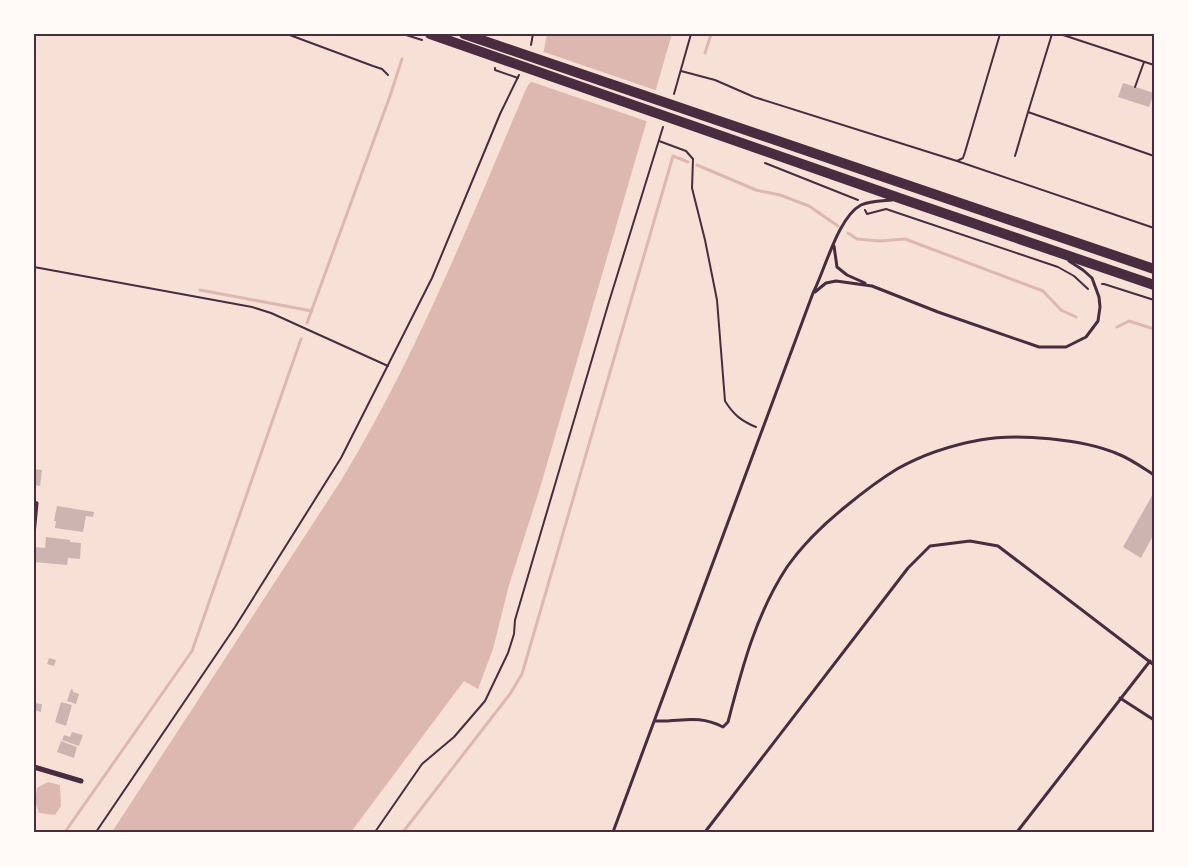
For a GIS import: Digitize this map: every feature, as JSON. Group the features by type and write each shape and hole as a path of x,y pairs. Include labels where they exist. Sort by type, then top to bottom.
{"highway":[{"path":"430,34 518,67 675,118 902,199 1154,285"},
{"path":"464,34 1154,269"}],"street":[{"path":"34,767 81,781"}],"lane":[{"path":"613,832 762,429 844,221 862,205 870,202 902,199"},
{"path":"834,244 835,258 842,272 872,286 938,312 1039,347 1066,347 1086,337 1098,321 1100,307 1096,286 1092,278 1054,251"},
{"path":"814,294 826,283 836,281 872,286"},
{"path":"655,721 668,722 699,719 712,721 722,727 728,722 756,625 766,602 788,565 822,526 863,492 898,469 924,457 957,446 980,440 1010,438 1047,439 1084,444 1118,454 1154,475"},
{"path":"34,502 37,503 34,535"},
{"path":"705,832 908,568 930,546 970,541 998,546 1154,664"},
{"path":"1017,832 1150,661"},
{"path":"1120,698 1154,720"}],"path":[{"path":"287,34 382,69 388,75"},
{"path":"530,48 533,34"},
{"path":"672,97 691,34"},
{"path":"957,162 963,158 1000,34"},
{"path":"1015,156 1052,34"},
{"path":"1060,34 1154,65"},
{"path":"1136,87 1144,62"},
{"path":"495,65 495,70 518,78"},
{"path":"96,832 235,627 341,458 432,278 500,114 518,78 518,67"},
{"path":"681,71 716,80 754,97 1154,228"},
{"path":"1028,112 1154,156"},
{"path":"375,832 422,764 454,737 485,702 505,661 514,634 515,620 608,304 664,124"},
{"path":"659,141 686,151 693,159 692,188 717,300 725,401 731,411 743,422 762,429"},
{"path":"759,160 857,198 867,214 886,209 1058,267 1074,276 1088,289 1104,284 1154,300"},
{"path":"34,267 258,309 388,366"}],"shaded area":[{"path":"547,34 672,34 540,488 509,585 493,649 478,689 464,681 351,832 112,832 342,479 368,433 417,339 439,291 523,96 531,82 544,50"},
{"path":"48,782 60,785 61,806 55,815 39,813 35,802 37,788"}],"pier":[{"path":"541,51 658,91 649,122 529,81"}],"building":[{"path":"1123,83 1154,93 1149,107 1118,97"},
{"path":"34,469 42,470 40,486 34,485"},
{"path":"1154,492 1154,534 1141,558 1123,547"},
{"path":"57,506 94,512 93,517 86,516 83,532 55,528 56,521 54,521"},
{"path":"46,537 81,543 80,559 68,558 67,565 34,562 34,547 45,548"},
{"path":"49,658 56,660 54,666 47,664"},
{"path":"71,689 79,694 76,704 67,701"},
{"path":"61,702 72,705 66,726 55,722"},
{"path":"35,703 42,704 41,712 34,710"},
{"path":"72,732 83,735 79,746 62,740 64,735 70,737"},
{"path":"61,741 77,747 74,758 57,752"}],"waterway":[{"path":"705,53 711,34"},
{"path":"307,323 402,59"},
{"path":"403,832 510,694 522,674 673,156 688,162"},
{"path":"697,165 756,190 780,195 809,206 838,226"},
{"path":"848,233 857,239 880,241 905,239 1043,291 1061,310 1076,317"},
{"path":"200,290 312,311"},
{"path":"1117,327 1129,321 1154,329"},
{"path":"65,832 192,651 301,339"}]}
